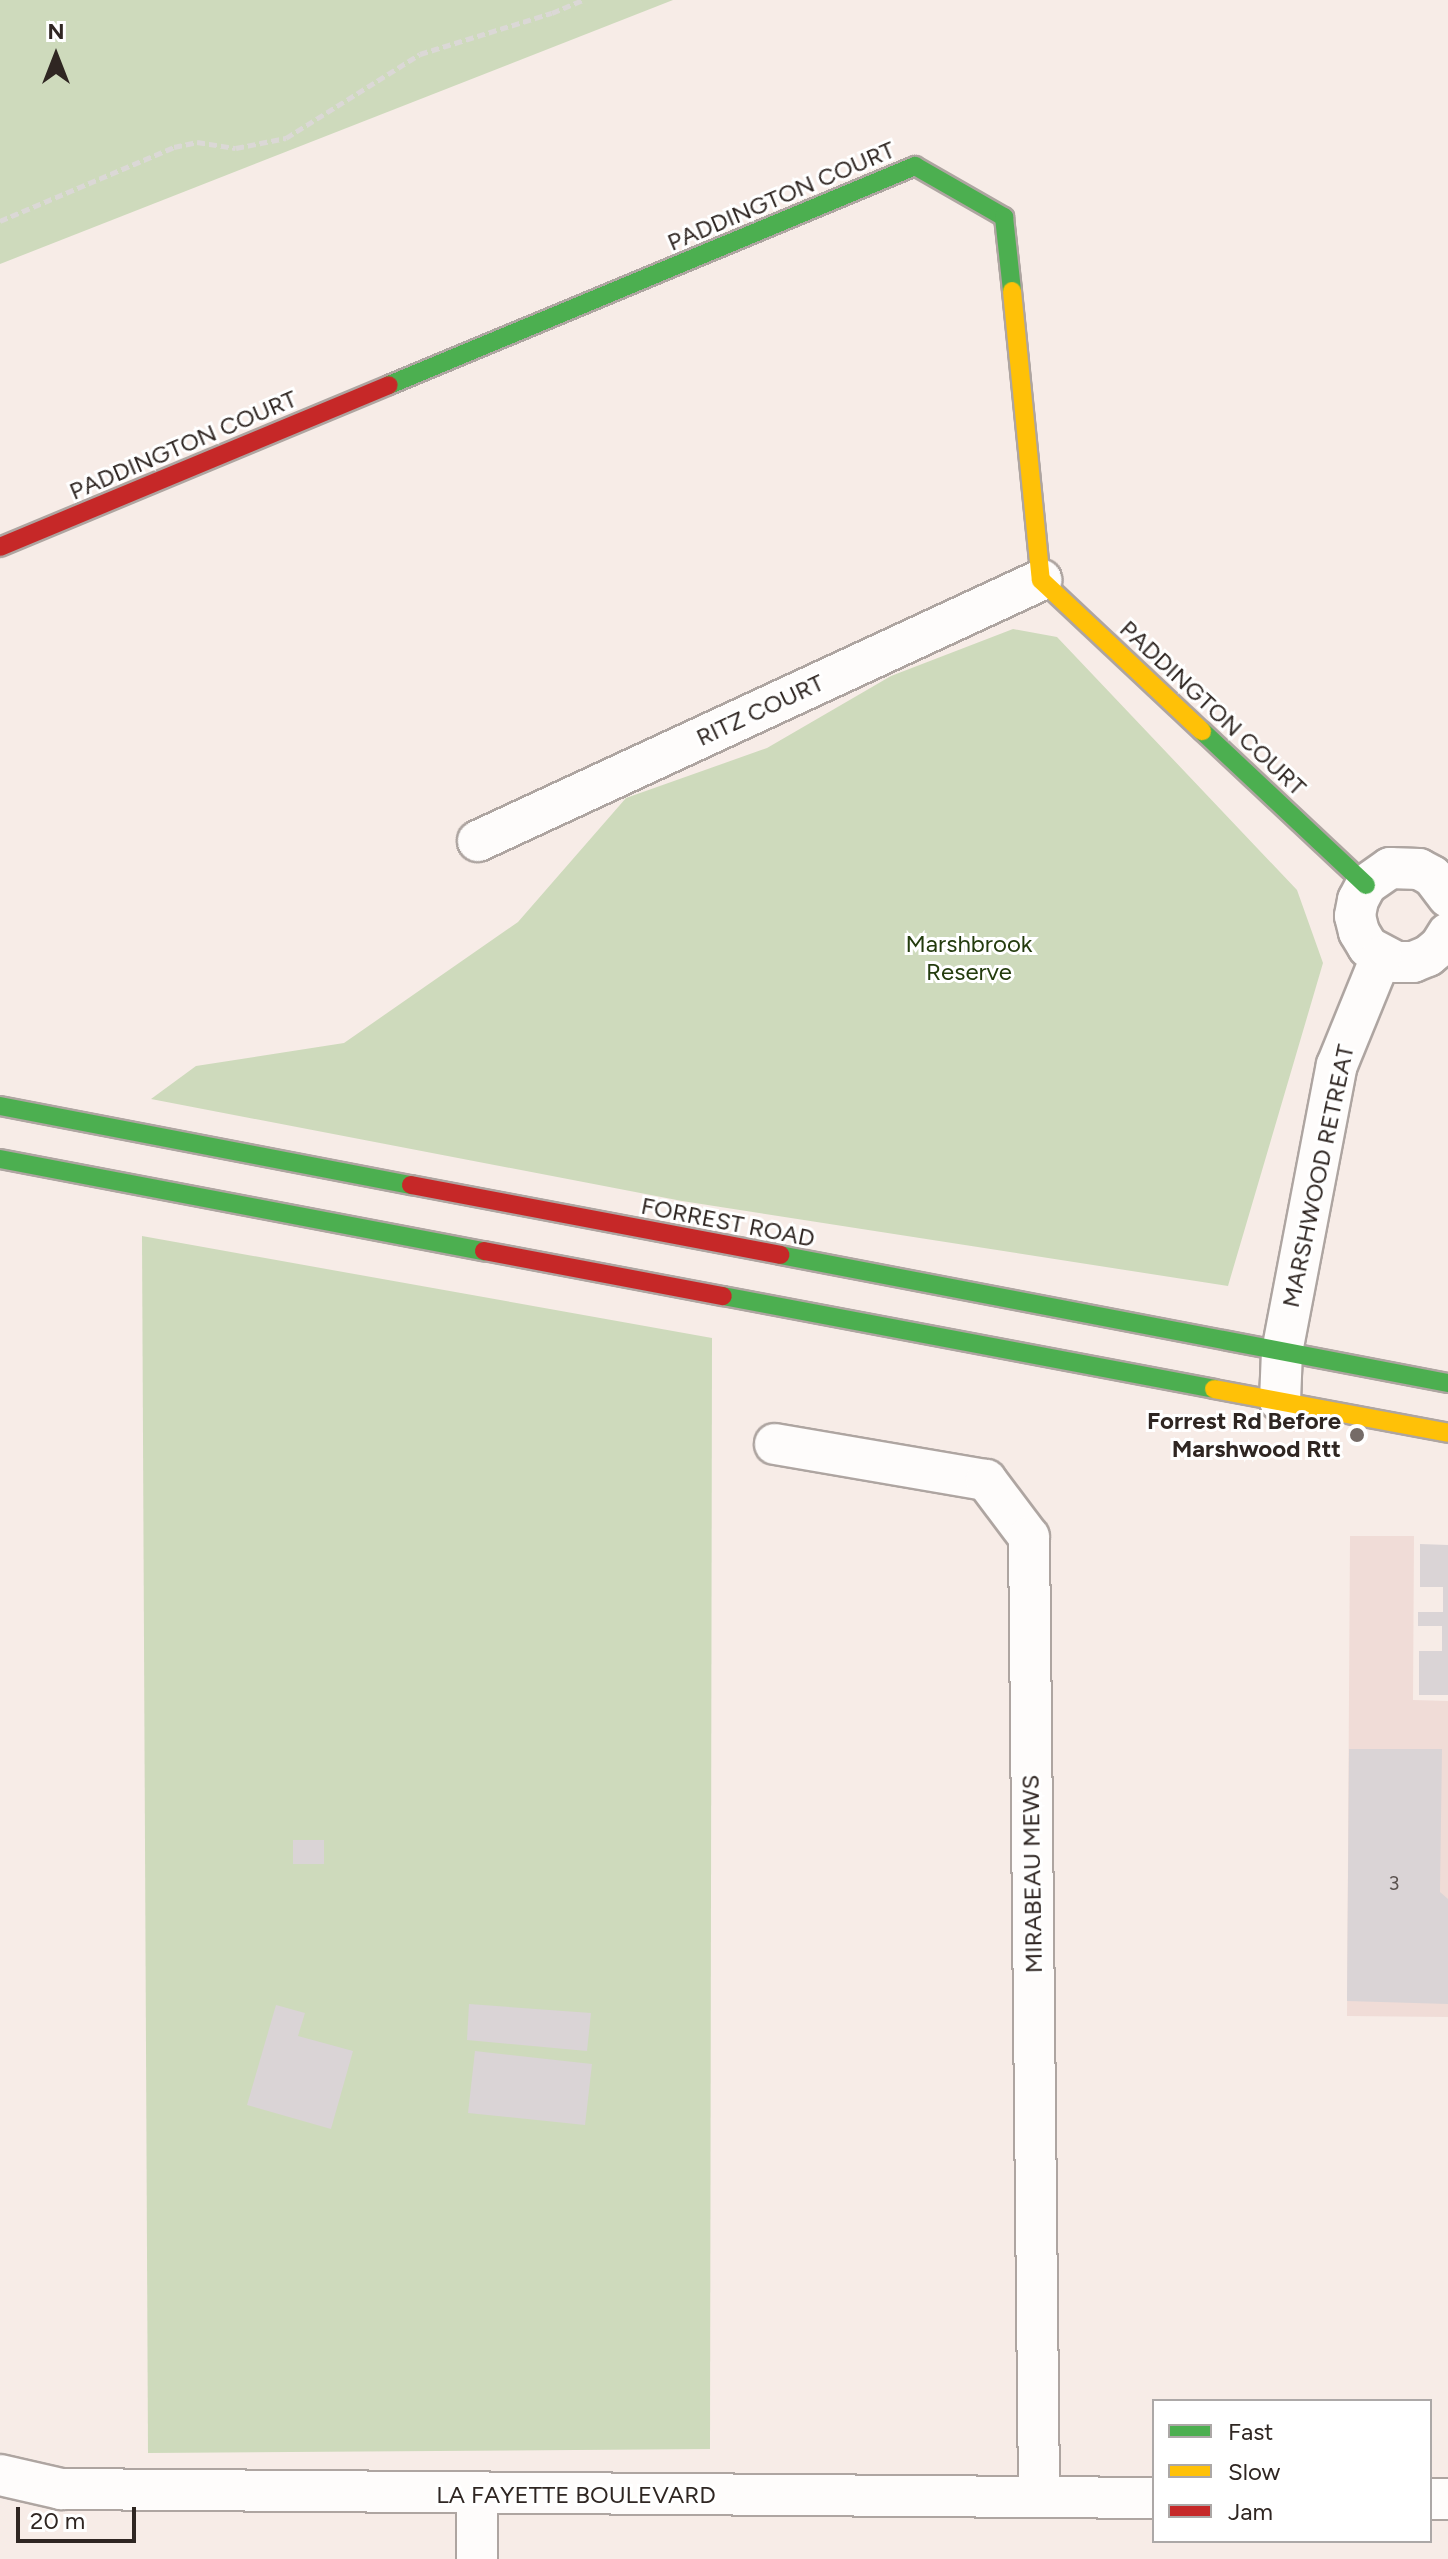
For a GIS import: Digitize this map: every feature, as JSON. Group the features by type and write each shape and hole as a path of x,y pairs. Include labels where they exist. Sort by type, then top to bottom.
{"main road":[{"name":"PADDINGTON COURT","path":"0,547 915,166 1004,217 1041,580 1366,885"},
{"name":"FORREST ROAD","path":"0,1106 1448,1383"},
{"path":"0,1159 1448,1433"}],"street":[{"name":"RITZ COURT","path":"478,841 1041,580"},
{"path":"1443,876 1405,866 1390,868 1366,885 1358,900 1357,924 1368,947 1381,957 1413,962 1445,943"},
{"name":"MARSHWOOD RETREAT","path":"1280,1401 1282,1352 1337,1065 1381,957"},
{"name":"MIRABEAU MEWS","path":"775,1444 986,1480 1029,1537 1039,2497"},
{"name":"LA FAYETTE BOULEVARD","path":"0,2475 61,2489 477,2495 1152,2498"},
{"path":"477,2495 477,2559"}],"path":[{"path":"0,221 174,147 197,142 236,148 286,138 420,54 552,13 582,0"}],"shaded area":[{"path":"1350,1536 1414,1536 1413,1700 1448,1701 1448,2017 1347,2016"}],"green space":[{"path":"0,0 673,0 0,264"},
{"name":"Marshbrook Reserve","path":"1013,629 1057,637 1297,890 1323,963 1228,1286 682,1201 151,1099 196,1066 344,1043 518,922 626,798 767,748 891,676"},
{"path":"142,1236 712,1338 710,2449 148,2453"}],"building":[{"path":"1420,1544 1448,1545 1448,1695 1419,1695 1419,1651 1442,1651 1442,1626 1418,1626 1418,1612 1443,1612 1443,1587 1420,1587"},
{"path":"1349,1749 1442,1749 1440,1892 1448,1899 1448,2004 1347,2001"},
{"path":"293,1840 324,1840 324,1864 293,1864"},
{"path":"469,2004 591,2013 587,2051 467,2040"},
{"path":"276,2005 305,2013 298,2036 353,2051 331,2129 247,2105"},
{"path":"475,2051 592,2064 585,2125 468,2113"}],"traffic: fast":[{"path":"389,385 915,166 1004,217 1012,291"},
{"path":"1202,731 1366,885"},
{"path":"0,1106 411,1185"},
{"path":"0,1159 484,1251"},
{"path":"780,1255 1448,1383"},
{"path":"723,1296 1214,1389"}],"traffic: slow":[{"path":"1012,291 1041,580 1202,731"},
{"path":"1214,1389 1448,1433"}],"traffic: jam":[{"path":"0,547 389,385"},
{"path":"411,1185 780,1255"},
{"path":"484,1251 723,1296"}],"place":[{"name":"Forrest Rd Before Marshwood Rtt","path":"1357,1435"}]}
